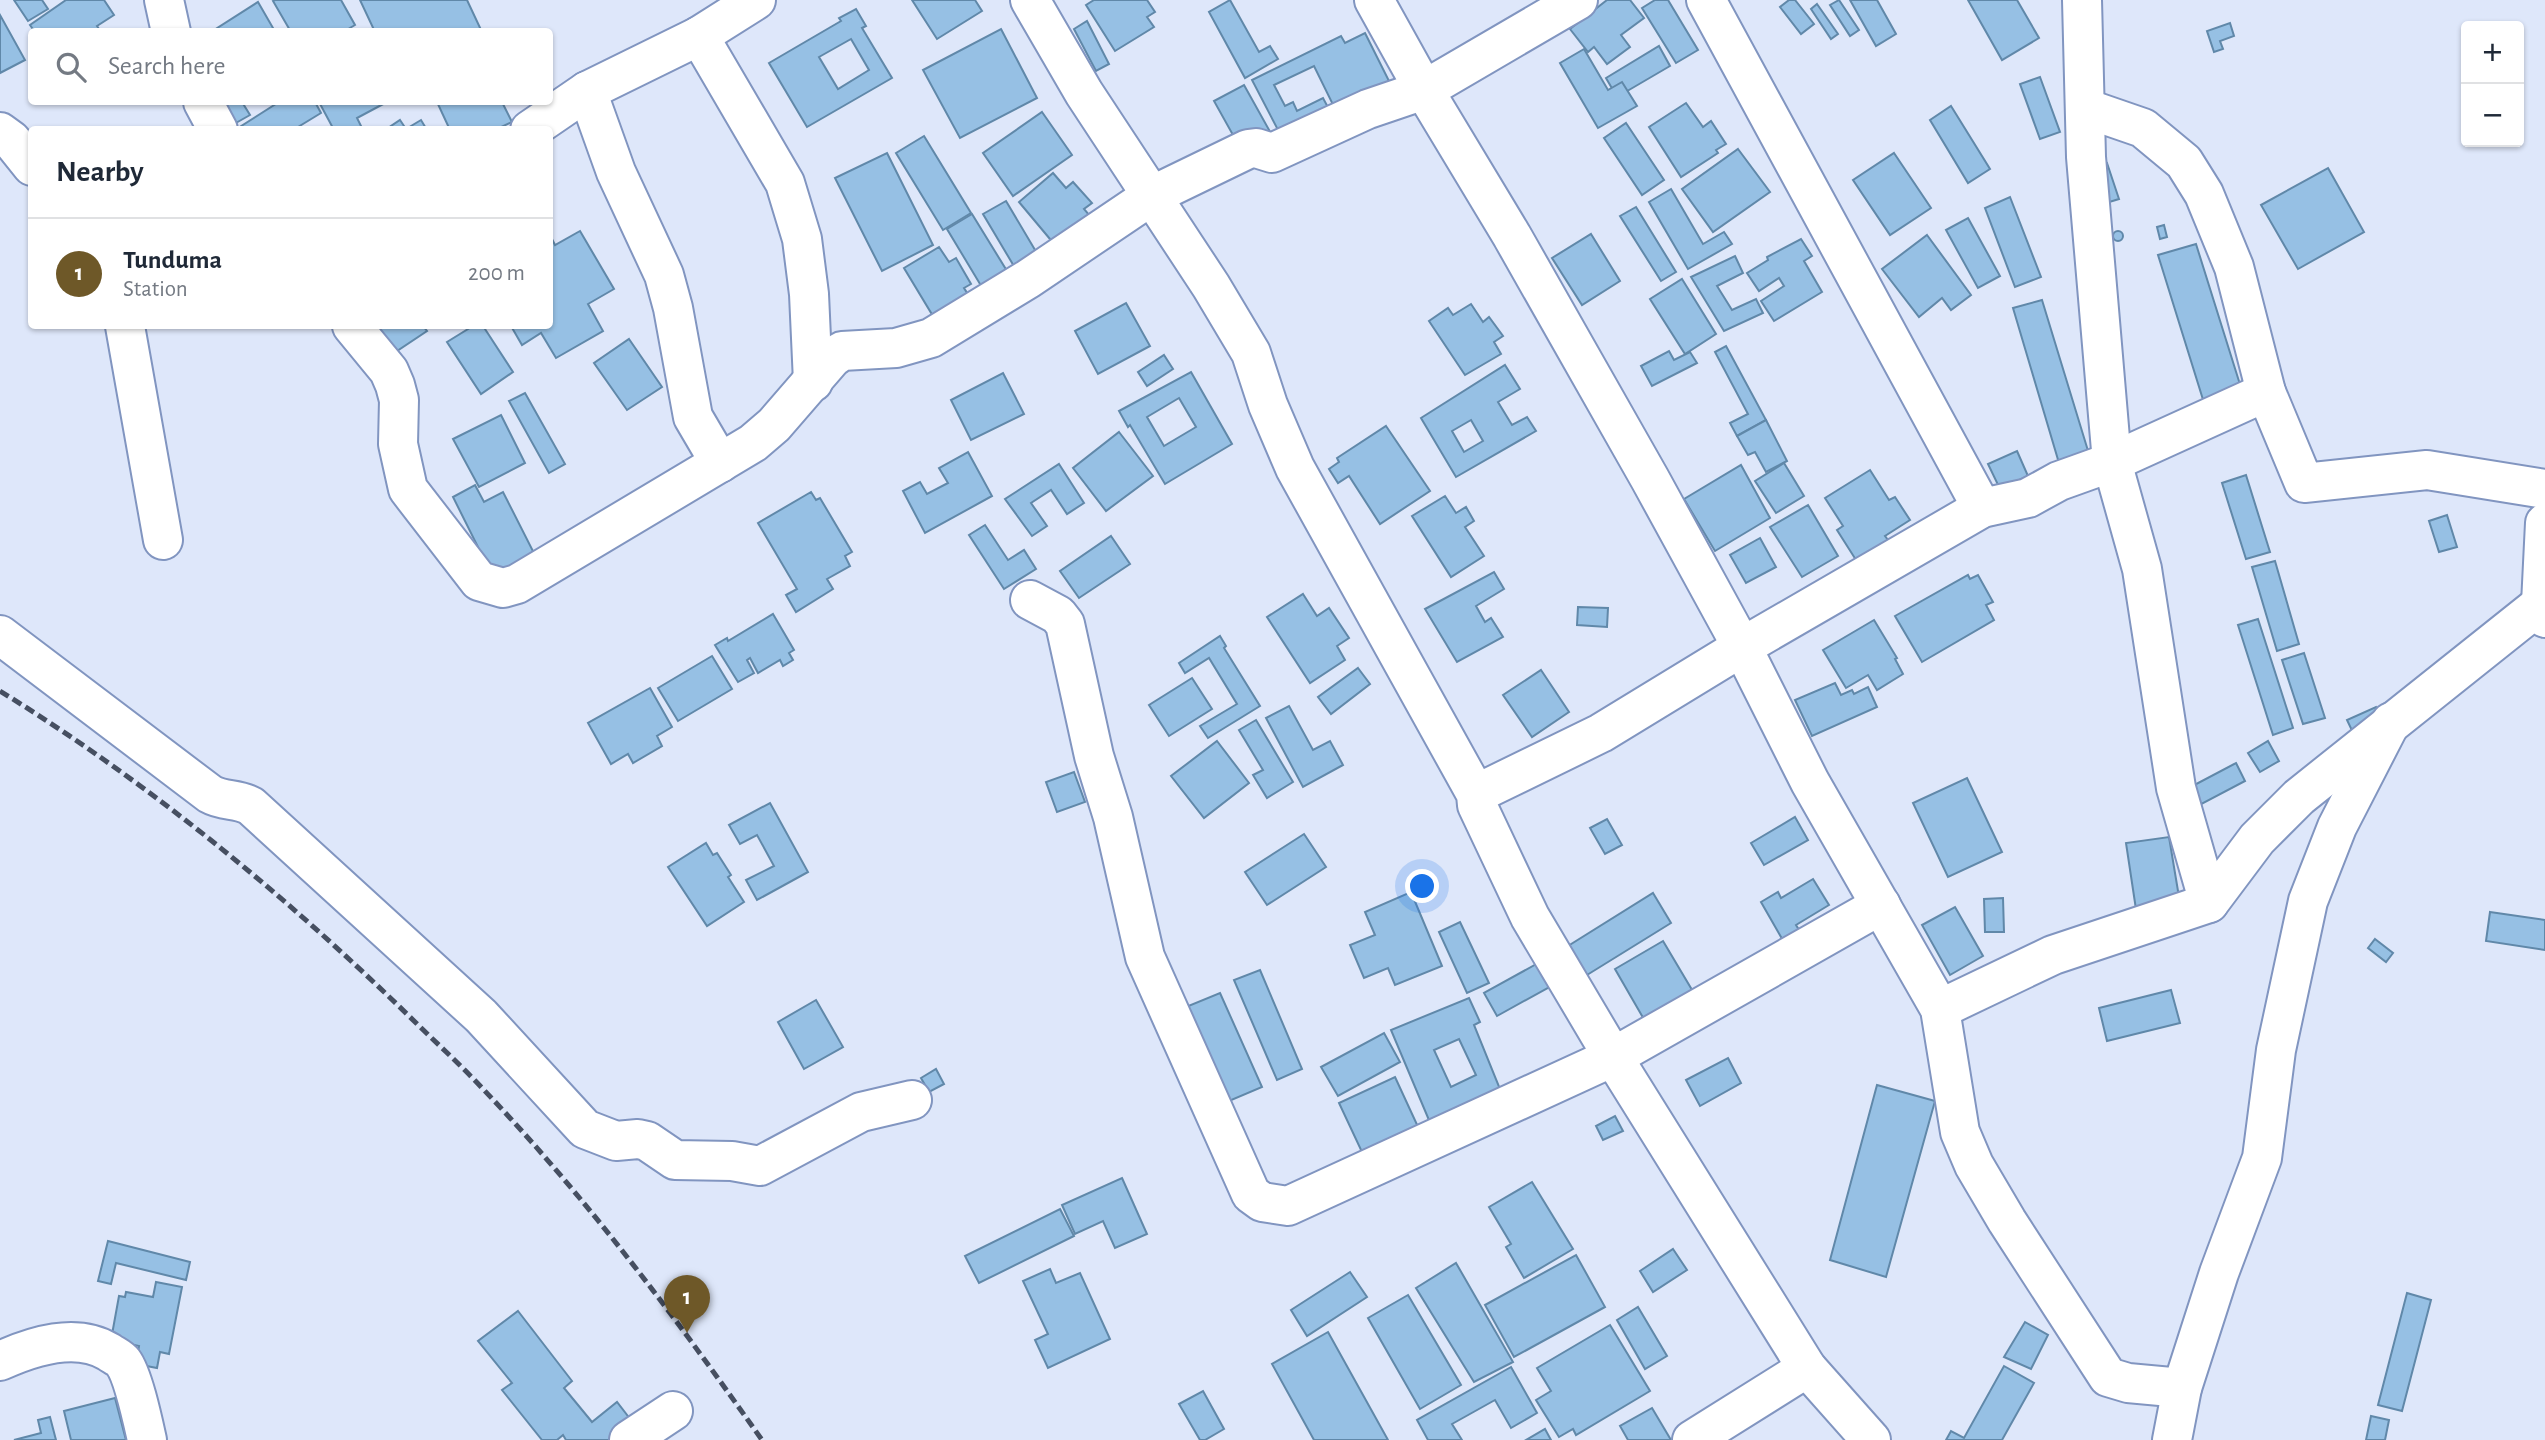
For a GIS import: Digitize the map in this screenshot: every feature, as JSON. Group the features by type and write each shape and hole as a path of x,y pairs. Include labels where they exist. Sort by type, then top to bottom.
{"street":[{"path":"164,0 170,28"},
{"path":"536,126 587,91 699,36 757,0"},
{"path":"1030,0 1084,93 1211,286 1251,353 1268,405 1295,468 1476,794 1477,805 1530,917 1613,1057 1807,1368 1871,1440"},
{"path":"1374,0 1424,90 1519,248 1742,647 1810,782 1940,1009 1960,1132 1975,1165 2007,1221 2108,1377 2128,1383 2182,1388"},
{"path":"354,329 389,371 395,385 399,400 398,444 408,489 479,581 503,587 517,584 764,434 832,358 842,351 896,348 930,338 1027,279 1151,196 1252,148 1272,153 1368,109 1424,90 1578,0"},
{"path":"1706,0 1982,508"},
{"path":"2082,0 2090,214 2099,290 2102,360 2112,462 2141,569 2176,788 2209,904"},
{"path":"699,36 785,183 802,239 813,382"},
{"path":"587,91 616,172 664,275 693,417 720,463"},
{"path":"205,105 216,126"},
{"path":"2085,108 2143,128 2184,162 2204,194 2234,267 2266,392 2304,483 2427,470 2545,489"},
{"path":"0,132 11,140 28,161"},
{"path":"126,329 163,540"},
{"path":"1476,794 1601,733 1742,647 1982,508 2028,498 2059,481 2112,462 2266,392"},
{"path":"1940,1009 2053,955 2209,904 2257,839 2299,797 2391,722 2543,611 2545,523"},
{"path":"1030,600 1058,615 1065,624 1094,756 1112,817 1144,957 1251,1194 1262,1202 1287,1206 1613,1057 1881,905"},
{"path":"0,635 209,794 221,800 238,801 251,806 481,1016 585,1129 600,1137 616,1141 642,1140 668,1158 683,1162 732,1161 760,1166 861,1112 912,1100"},
{"path":"2172,1440 2182,1388 2219,1273 2262,1158 2276,1050 2308,901 2337,827 2391,722"},
{"path":"0,1361 61,1342 85,1342 100,1347 123,1362 138,1403 147,1440"},
{"path":"1692,1440 1807,1368"},
{"path":"629,1440 673,1411"}],"building":[{"path":"14,0 42,0 48,9 28,21"},
{"path":"66,0 104,0 114,15 97,26 98,28 32,28 30,25"},
{"path":"341,0 355,25 350,28 289,28 273,1"},
{"path":"360,0 467,0 480,28 373,28"},
{"path":"912,0 975,0 982,11 937,39"},
{"path":"1094,0 1147,0 1155,12 1147,17 1154,27 1115,51 1086,5"},
{"path":"1230,0 1259,52 1270,46 1278,59 1245,78 1209,12"},
{"path":"1607,0 1630,0 1644,18 1621,35 1630,47 1607,64 1594,47 1588,52 1570,29"},
{"path":"1655,0 1668,0 1698,50 1676,63 1642,8"},
{"path":"1789,0 1795,0 1814,24 1801,34 1780,7"},
{"path":"1839,0 1859,30 1850,36 1830,5"},
{"path":"1850,0 1877,0 1896,34 1876,46"},
{"path":"1968,0 2017,0 2039,38 2002,60"},
{"path":"258,2 273,28 217,28"},
{"path":"1817,4 1838,34 1831,39 1811,9"},
{"path":"856,9 866,26 862,28 892,78 807,127 769,63 841,21 839,18","holes":["851,39 869,70 838,89 819,57"]},
{"path":"0,15 25,60 0,73"},
{"path":"1087,21 1109,64 1096,71 1074,29"},
{"path":"2230,23 2234,36 2220,41 2223,49 2214,52 2207,31"},
{"path":"1001,29 1037,98 960,138 923,70"},
{"path":"1365,33 1395,93 1341,121 1314,66 1274,85 1285,106 1293,102 1297,111 1323,98 1338,126 1289,151 1252,80 1341,36 1345,43"},
{"path":"1659,46 1670,66 1617,97 1606,78"},
{"path":"1584,49 1608,90 1622,82 1637,106 1598,128 1560,63"},
{"path":"2040,77 2060,132 2040,139 2020,84"},
{"path":"1244,85 1273,137 1243,153 1214,101"},
{"path":"1686,103 1703,127 1711,121 1726,144 1716,150 1718,153 1681,177 1649,127"},
{"path":"214,105 244,105 250,115 226,126"},
{"path":"274,105 317,105 321,113 300,126 241,126"},
{"path":"321,105 381,105 357,118 361,126 332,126"},
{"path":"438,105 504,105 512,122 504,126 448,126"},
{"path":"1951,106 1990,169 1968,183 1930,120"},
{"path":"1042,112 1072,155 1013,196 983,153"},
{"path":"400,120 404,126 391,126"},
{"path":"421,120 425,126 411,126"},
{"path":"1626,123 1664,180 1642,195 1604,138"},
{"path":"924,136 971,213 943,230 896,153"},
{"path":"1738,149 1770,192 1713,232 1682,189"},
{"path":"887,153 933,245 882,271 835,178"},
{"path":"1894,153 1931,208 1890,235 1853,180"},
{"path":"2107,163 2119,199 2106,203 2095,167"},
{"path":"2328,168 2364,232 2298,269 2261,205"},
{"path":"1053,173 1066,188 1073,182 1092,203 1084,209 1095,222 1060,251 1019,202"},
{"path":"1671,189 1703,244 1724,232 1732,244 1688,269 1649,202"},
{"path":"2010,197 2041,277 2015,287 1985,208"},
{"path":"1006,201 1041,260 1018,273 983,214"},
{"path":"1636,207 1676,272 1661,281 1620,216"},
{"path":"972,214 1015,284 989,299 947,229"},
{"path":"1968,218 2000,276 1978,288 1946,230"},
{"path":"2164,225 2167,237 2160,239 2157,227"},
{"path":"580,231 614,289 588,304 603,331 556,358 541,333 522,345 513,329 553,329 553,241 555,245"},
{"path":"2118,231 2122,232 2122,240 2118,241 2114,240 2113,236 2114,232"},
{"path":"1591,234 1620,281 1582,305 1552,258"},
{"path":"1927,235 1971,295 1951,310 1942,298 1919,317 1882,269"},
{"path":"1801,239 1812,256 1804,261 1822,292 1774,321 1761,301 1784,286 1779,278 1759,291 1747,273 1768,260 1767,257"},
{"path":"2196,244 2243,394 2205,406 2158,255"},
{"path":"939,247 949,262 956,258 971,284 964,288 971,299 936,321 904,268"},
{"path":"1735,256 1743,273 1717,286 1732,310 1756,299 1763,313 1724,331 1691,277"},
{"path":"1682,279 1716,334 1685,354 1650,299"},
{"path":"2042,300 2089,454 2059,463 2013,308"},
{"path":"1126,303 1150,346 1098,374 1075,331"},
{"path":"1471,304 1483,322 1489,317 1503,336 1494,342 1501,354 1465,375 1429,321 1448,308 1453,315"},
{"path":"362,329 427,331 394,353"},
{"path":"468,329 485,329 513,372 481,394 447,342"},
{"path":"629,339 662,387 627,410 594,363"},
{"path":"1726,346 1766,420 1737,436 1730,423 1748,414 1715,352"},
{"path":"1669,351 1674,360 1690,352 1697,363 1652,386 1641,366"},
{"path":"1164,355 1173,369 1147,386 1138,372"},
{"path":"1505,365 1520,389 1498,402 1512,425 1527,417 1536,431 1456,477 1421,418","holes":["1471,420 1483,441 1464,452 1452,431"]},
{"path":"1191,372 1232,444 1165,484 1119,411","holes":["1179,398 1196,427 1164,446 1147,417"]},
{"path":"1003,373 1024,414 971,440 951,400"},
{"path":"525,393 565,464 549,473 509,401"},
{"path":"501,415 525,463 479,487 453,439"},
{"path":"1766,420 1787,461 1766,472 1755,452 1748,455 1737,436"},
{"path":"1386,426 1430,491 1380,524 1349,476 1338,483 1329,469 1339,462 1337,458"},
{"path":"1119,432 1153,476 1106,511 1073,468"},
{"path":"2017,451 2028,476 2000,489 1988,464"},
{"path":"968,452 992,496 925,533 903,491 920,482 927,494 948,483 939,468"},
{"path":"1784,463 1804,496 1776,513 1755,481"},
{"path":"1059,464 1084,503 1067,514 1051,490 1031,503 1047,526 1032,536 1005,499"},
{"path":"1741,465 1770,518 1715,551 1684,499"},
{"path":"1870,470 1889,500 1895,497 1910,520 1885,536 1888,540 1856,560 1837,530 1843,526 1825,498"},
{"path":"2246,475 2270,552 2246,559 2222,483"},
{"path":"475,485 484,502 503,492 539,563 499,583 469,552 478,547 453,497"},
{"path":"811,492 816,500 820,498 852,552 845,556 850,566 827,579 833,589 796,612 786,595 797,589 758,523"},
{"path":"1445,496 1456,513 1466,507 1474,521 1465,527 1484,556 1451,577 1412,516"},
{"path":"1808,505 1838,556 1802,577 1770,527"},
{"path":"2447,515 2457,547 2439,552 2429,521"},
{"path":"985,525 1008,560 1024,550 1036,569 1004,589 969,535"},
{"path":"1111,536 1130,564 1079,598 1060,571"},
{"path":"1760,538 1776,567 1746,583 1730,555"},
{"path":"2275,561 2299,644 2277,651 2252,567"},
{"path":"1494,572 1504,589 1476,606 1485,622 1491,618 1503,637 1457,662 1425,609"},
{"path":"1968,575 1970,579 1978,575 1993,602 1986,605 1994,620 1922,662 1895,616"},
{"path":"1303,594 1317,616 1329,608 1349,638 1337,646 1345,660 1310,683 1267,617"},
{"path":"1578,607 1608,608 1607,627 1577,625"},
{"path":"773,614 794,650 789,653 793,660 783,666 780,660 758,673 750,658 747,660 754,673 738,682 715,645 727,638 728,641"},
{"path":"2258,619 2293,728 2273,735 2238,625"},
{"path":"1874,620 1897,658 1895,659 1903,674 1877,690 1868,675 1846,688 1823,650"},
{"path":"1220,636 1226,646 1224,648 1260,706 1208,738 1200,726 1237,704 1209,658 1185,673 1179,663"},
{"path":"2304,653 2325,718 2303,724 2282,660"},
{"path":"712,656 732,689 678,721 658,688"},
{"path":"1358,668 1370,684 1331,714 1318,697"},
{"path":"1541,670 1569,712 1532,737 1503,695"},
{"path":"1192,678 1212,709 1169,736 1149,705"},
{"path":"1835,683 1841,695 1852,690 1854,694 1868,687 1877,707 1812,736 1795,700"},
{"path":"650,688 672,727 657,736 662,746 633,763 628,754 611,764 588,723"},
{"path":"1289,706 1313,750 1330,741 1343,765 1303,787 1266,718"},
{"path":"2376,707 2385,725 2356,739 2347,720"},
{"path":"1256,720 1293,782 1267,798 1253,775 1263,770 1239,730"},
{"path":"1217,741 1249,783 1204,818 1171,776"},
{"path":"2268,741 2279,761 2260,772 2248,753"},
{"path":"2236,763 2245,781 2192,809 2183,791"},
{"path":"1074,772 1085,802 1057,812 1046,782"},
{"path":"1967,778 2002,852 1948,877 1913,803"},
{"path":"770,803 808,872 757,900 746,880 774,866 757,835 740,844 729,825"},
{"path":"1795,817 1808,840 1764,865 1751,843"},
{"path":"1607,819 1622,845 1605,854 1590,828"},
{"path":"1304,834 1326,867 1267,905 1245,872"},
{"path":"2169,837 2181,909 2137,916 2126,843"},
{"path":"706,843 713,855 717,853 744,902 707,926 668,867"},
{"path":"1813,879 1829,905 1796,925 1806,941 1789,951 1761,902 1778,892 1781,898"},
{"path":"1411,892 1442,966 1395,985 1388,968 1364,978 1350,945 1375,935 1365,912"},
{"path":"1653,893 1671,923 1587,975 1568,946"},
{"path":"2003,898 2004,932 1985,932 1984,899"},
{"path":"1955,907 1983,956 1950,975 1922,925"},
{"path":"2490,912 2545,920 2545,950 2486,941"},
{"path":"1460,922 1489,983 1467,993 1439,932"},
{"path":"2375,939 2393,953 2386,962 2368,948"},
{"path":"1663,941 1698,1000 1649,1028 1615,969"},
{"path":"1540,962 1553,985 1497,1016 1484,993"},
{"path":"1260,970 1302,1069 1277,1080 1234,980"},
{"path":"2171,990 2180,1023 2107,1041 2099,1008"},
{"path":"1220,993 1262,1087 1222,1104 1181,1009"},
{"path":"1469,998 1480,1022 1474,1025 1502,1094 1434,1132 1391,1030","holes":["1459,1039 1476,1075 1451,1087 1434,1050"]},
{"path":"816,1000 843,1047 804,1069 778,1022"},
{"path":"1384,1033 1400,1062 1338,1096 1321,1067"},
{"path":"1728,1058 1741,1083 1700,1106 1686,1080"},
{"path":"936,1069 944,1084 929,1092 921,1078"},
{"path":"1395,1077 1425,1142 1369,1167 1339,1103"},
{"path":"1877,1085 1935,1101 1886,1277 1830,1260"},
{"path":"1615,1116 1623,1131 1603,1140 1596,1126"},
{"path":"1122,1178 1147,1234 1115,1248 1103,1221 1075,1234 1062,1205"},
{"path":"1532,1182 1573,1249 1524,1278 1506,1247 1511,1244 1489,1207"},
{"path":"1060,1209 1074,1236 979,1283 965,1256"},
{"path":"108,1241 190,1262 186,1280 116,1263 111,1284 98,1281"},
{"path":"1673,1249 1687,1270 1653,1292 1640,1271"},
{"path":"1576,1255 1605,1307 1514,1357 1485,1305"},
{"path":"1456,1263 1513,1362 1474,1382 1416,1288"},
{"path":"1050,1269 1056,1283 1080,1273 1110,1339 1048,1368 1035,1340 1048,1334 1023,1281"},
{"path":"1350,1272 1367,1297 1307,1336 1291,1310"},
{"path":"156,1282 182,1287 169,1354 160,1352 157,1368 136,1364 139,1346 111,1340 119,1296 125,1297 126,1292 153,1297"},
{"path":"2407,1293 2431,1300 2402,1411 2378,1405"},
{"path":"1408,1295 1461,1385 1420,1409 1368,1318"},
{"path":"1638,1307 1667,1356 1645,1369 1617,1320"},
{"path":"518,1311 572,1381 564,1388 592,1422 617,1402 634,1424 614,1440 566,1440 563,1435 557,1440 542,1440 502,1390 512,1383 478,1341"},
{"path":"2025,1322 2048,1335 2031,1369 2004,1357"},
{"path":"1610,1325 1650,1391 1576,1435 1573,1429 1559,1437 1536,1400 1551,1391 1537,1368"},
{"path":"1328,1332 1388,1440 1314,1440 1272,1364"},
{"path":"2004,1366 2034,1383 2002,1440 1946,1440 1951,1431 1964,1438"},
{"path":"1511,1367 1537,1413 1511,1428 1495,1400 1452,1424 1462,1440 1428,1440 1417,1420"},
{"path":"1203,1391 1224,1429 1200,1440 1179,1404"},
{"path":"115,1398 126,1440 71,1440 64,1411"},
{"path":"1652,1408 1671,1440 1628,1440 1620,1426"},
{"path":"2371,1416 2389,1420 2385,1440 2366,1440"},
{"path":"50,1417 56,1440 14,1440 41,1433 38,1420"},
{"path":"1545,1429 1551,1440 1526,1440"}],"railway":[{"path":"0,691 109,763 214,842 314,927 456,1062 521,1130 594,1215 697,1349 762,1440"}],"place":[{"name":"Tunduma","path":"687,1333"}]}
